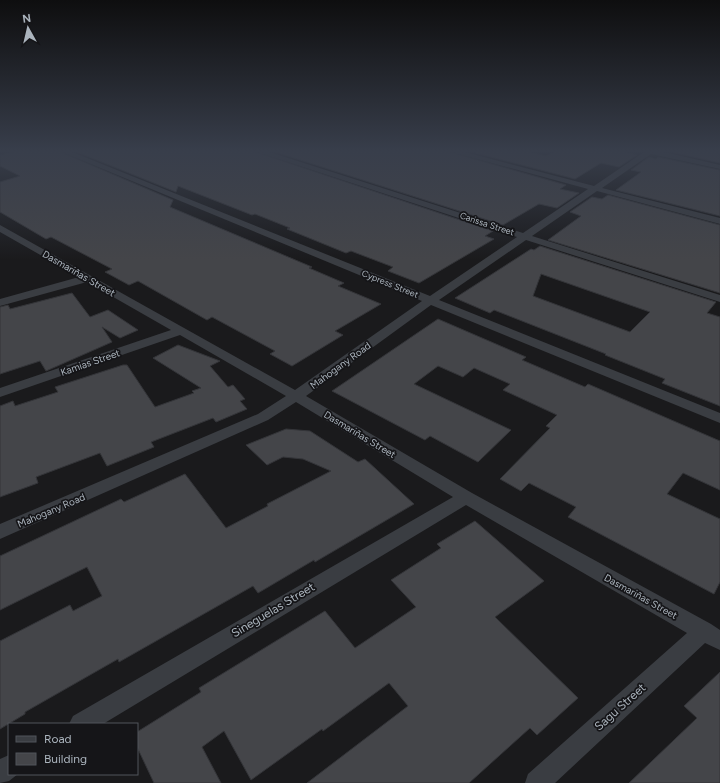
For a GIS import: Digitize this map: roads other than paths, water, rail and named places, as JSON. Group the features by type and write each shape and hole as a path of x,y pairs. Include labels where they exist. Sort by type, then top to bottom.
{"street":[{"name":"Cypress Street","path":"150,187 720,418"},
{"name":"Carissa Street","path":"369,187 720,299"},
{"path":"586,187 720,221"},
{"name":"Mahogany Road","path":"0,532 263,417 296,396 431,300 598,187"},
{"name":"Dasmariñas Street","path":"0,228 7,237 89,278 296,396 466,497 712,636"},
{"path":"0,303 89,278"},
{"name":"Kamias Street","path":"0,393 180,331"},
{"name":"Sineguelas Street","path":"83,723 466,497"},
{"name":"Sagu Street","path":"537,783 712,636"}]}
